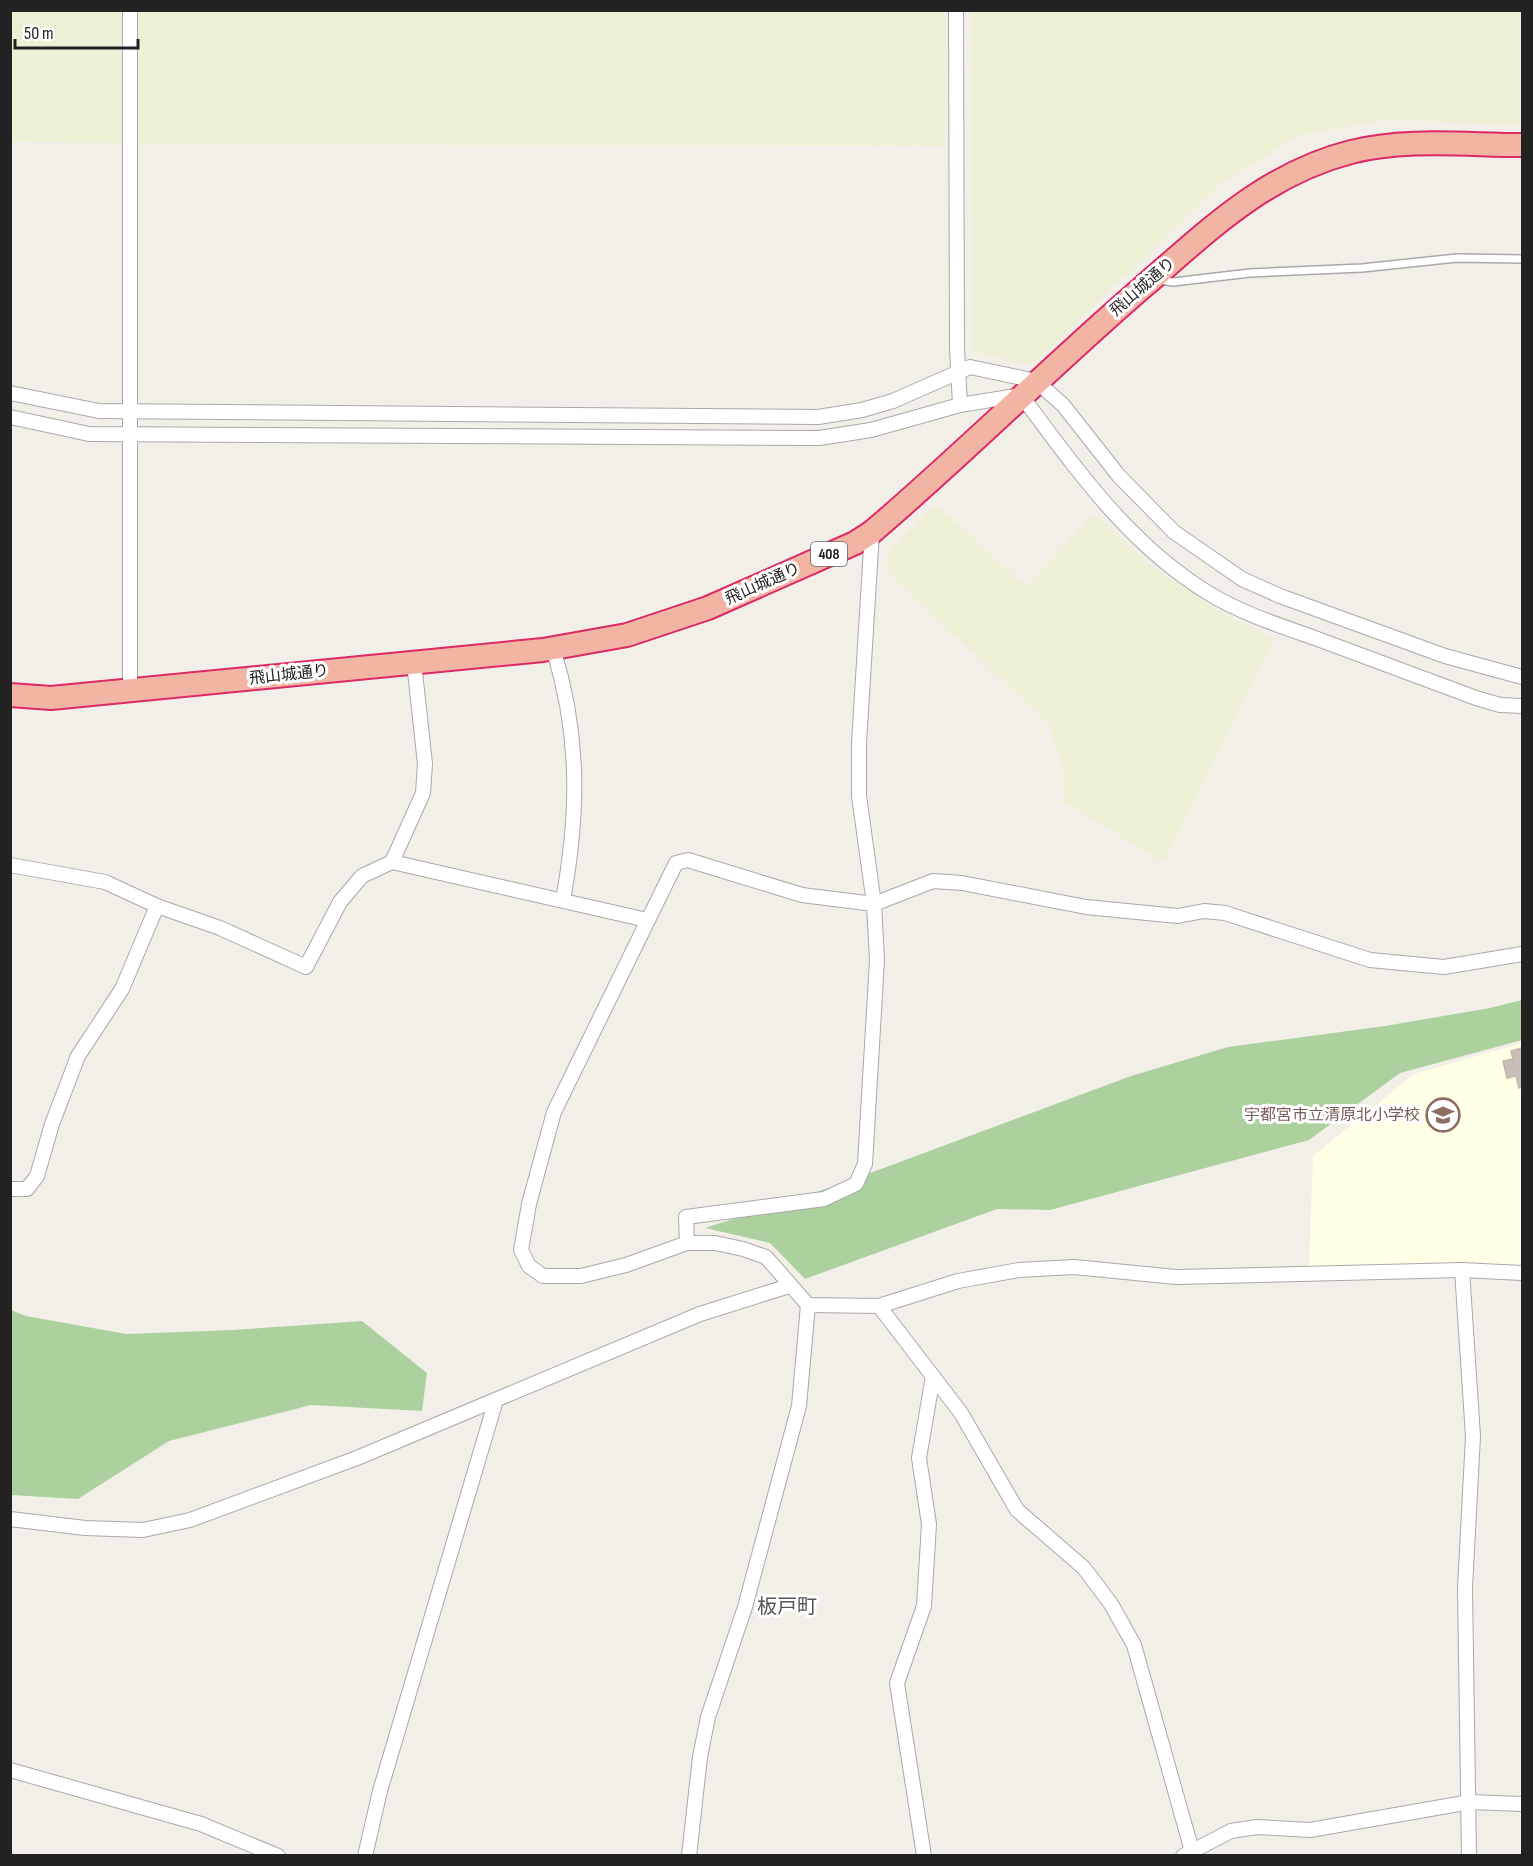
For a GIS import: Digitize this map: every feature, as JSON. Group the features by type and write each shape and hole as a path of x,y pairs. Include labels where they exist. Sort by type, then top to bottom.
{"highway":[{"name":"飛山城通り","path":"10,695 51,698 553,648 627,635 708,608 855,543 872,532 1028,388 1234,208 1288,174 1351,152 1391,145 1522,145"}],"street":[{"path":"130,10 130,691"},
{"path":"956,10 957,349 960,405"},
{"path":"10,393 99,411 818,417 862,410 893,401 970,367 1028,388 1063,405 1119,476 1174,532 1242,579 1280,596 1445,656 1522,678"},
{"path":"10,417 89,434 819,438 871,430 1028,388"},
{"path":"1028,388 1098,498 1119,521 1162,560 1211,595 1285,627 1476,698 1500,705 1522,706"},
{"path":"687,1243 686,1217 824,1199 856,1184 865,1164 877,960 873,904 859,796 859,743 872,532"},
{"path":"553,648 572,725 576,815 563,900"},
{"path":"392,862 423,793 425,764 414,663"},
{"path":"1522,954 1444,968 1370,960 1225,913 1204,911 1178,916 1086,907 962,883 933,881 873,904 802,895 688,860 676,863 554,1112 529,1204 521,1250 529,1266 543,1276 581,1276 626,1265 687,1243 715,1243 743,1248 766,1257 808,1305 879,1306 958,1281 1019,1270 1074,1267 1176,1277 1462,1270 1522,1273"},
{"path":"10,865 105,882 157,906 220,928 306,967 340,902 362,876 392,862 647,920"},
{"path":"10,1189 27,1189 37,1176 52,1124 78,1056 122,989 157,906"},
{"path":"1462,1270 1473,1436 1465,1588 1469,1856"},
{"path":"12,1524 143,1530 190,1520 357,1458 700,1314 789,1286"},
{"path":"689,1856 700,1757 708,1717 745,1607 799,1407 808,1305"},
{"path":"879,1306 962,1413 1017,1510 1084,1568 1111,1604 1134,1645 1190,1854 1231,1832 1257,1827 1310,1830 1470,1803 1522,1804"},
{"path":"924,1856 897,1683 924,1606 929,1524 919,1458 933,1376"},
{"path":"365,1856 380,1791 496,1400"},
{"path":"10,1770 201,1824 278,1856"}],"lane":[{"path":"1153,278 1173,282 1250,273 1362,268 1457,258 1522,259"}],"shaded area":[{"path":"11,10 121,11 121,143 11,142"},
{"path":"137,11 945,11 944,146 138,144"},
{"path":"972,11 1522,11 1522,126 1390,119 1298,136 1222,183 1032,365 973,352"},
{"path":"935,504 1026,586 1091,517 1099,518 1153,568 1225,615 1270,637 1272,644 1164,863 1064,802 1062,762 1048,723 886,571 888,552"},
{"name":"宇都宮市立清原北小学校","path":"1522,1043 1522,1267 1461,1263 1309,1266 1313,1156 1414,1074"}],"green space":[{"path":"1522,1000 1522,1040 1400,1073 1309,1140 1050,1210 997,1209 805,1279 770,1243 705,1228 838,1185 1131,1076 1228,1047 1385,1026 1490,1008"},
{"path":"11,1310 26,1316 126,1334 233,1330 362,1321 427,1373 422,1411 311,1405 169,1441 78,1499 11,1495"}],"building":[{"path":"1522,1048 1522,1087 1519,1088 1516,1076 1507,1078 1503,1061 1513,1059 1511,1051"}],"place":[{"name":"宇都宮市立清原北小学校","path":"1443,1115"}],"district":[{"name":"板戸町","path":"787,1607"}]}
